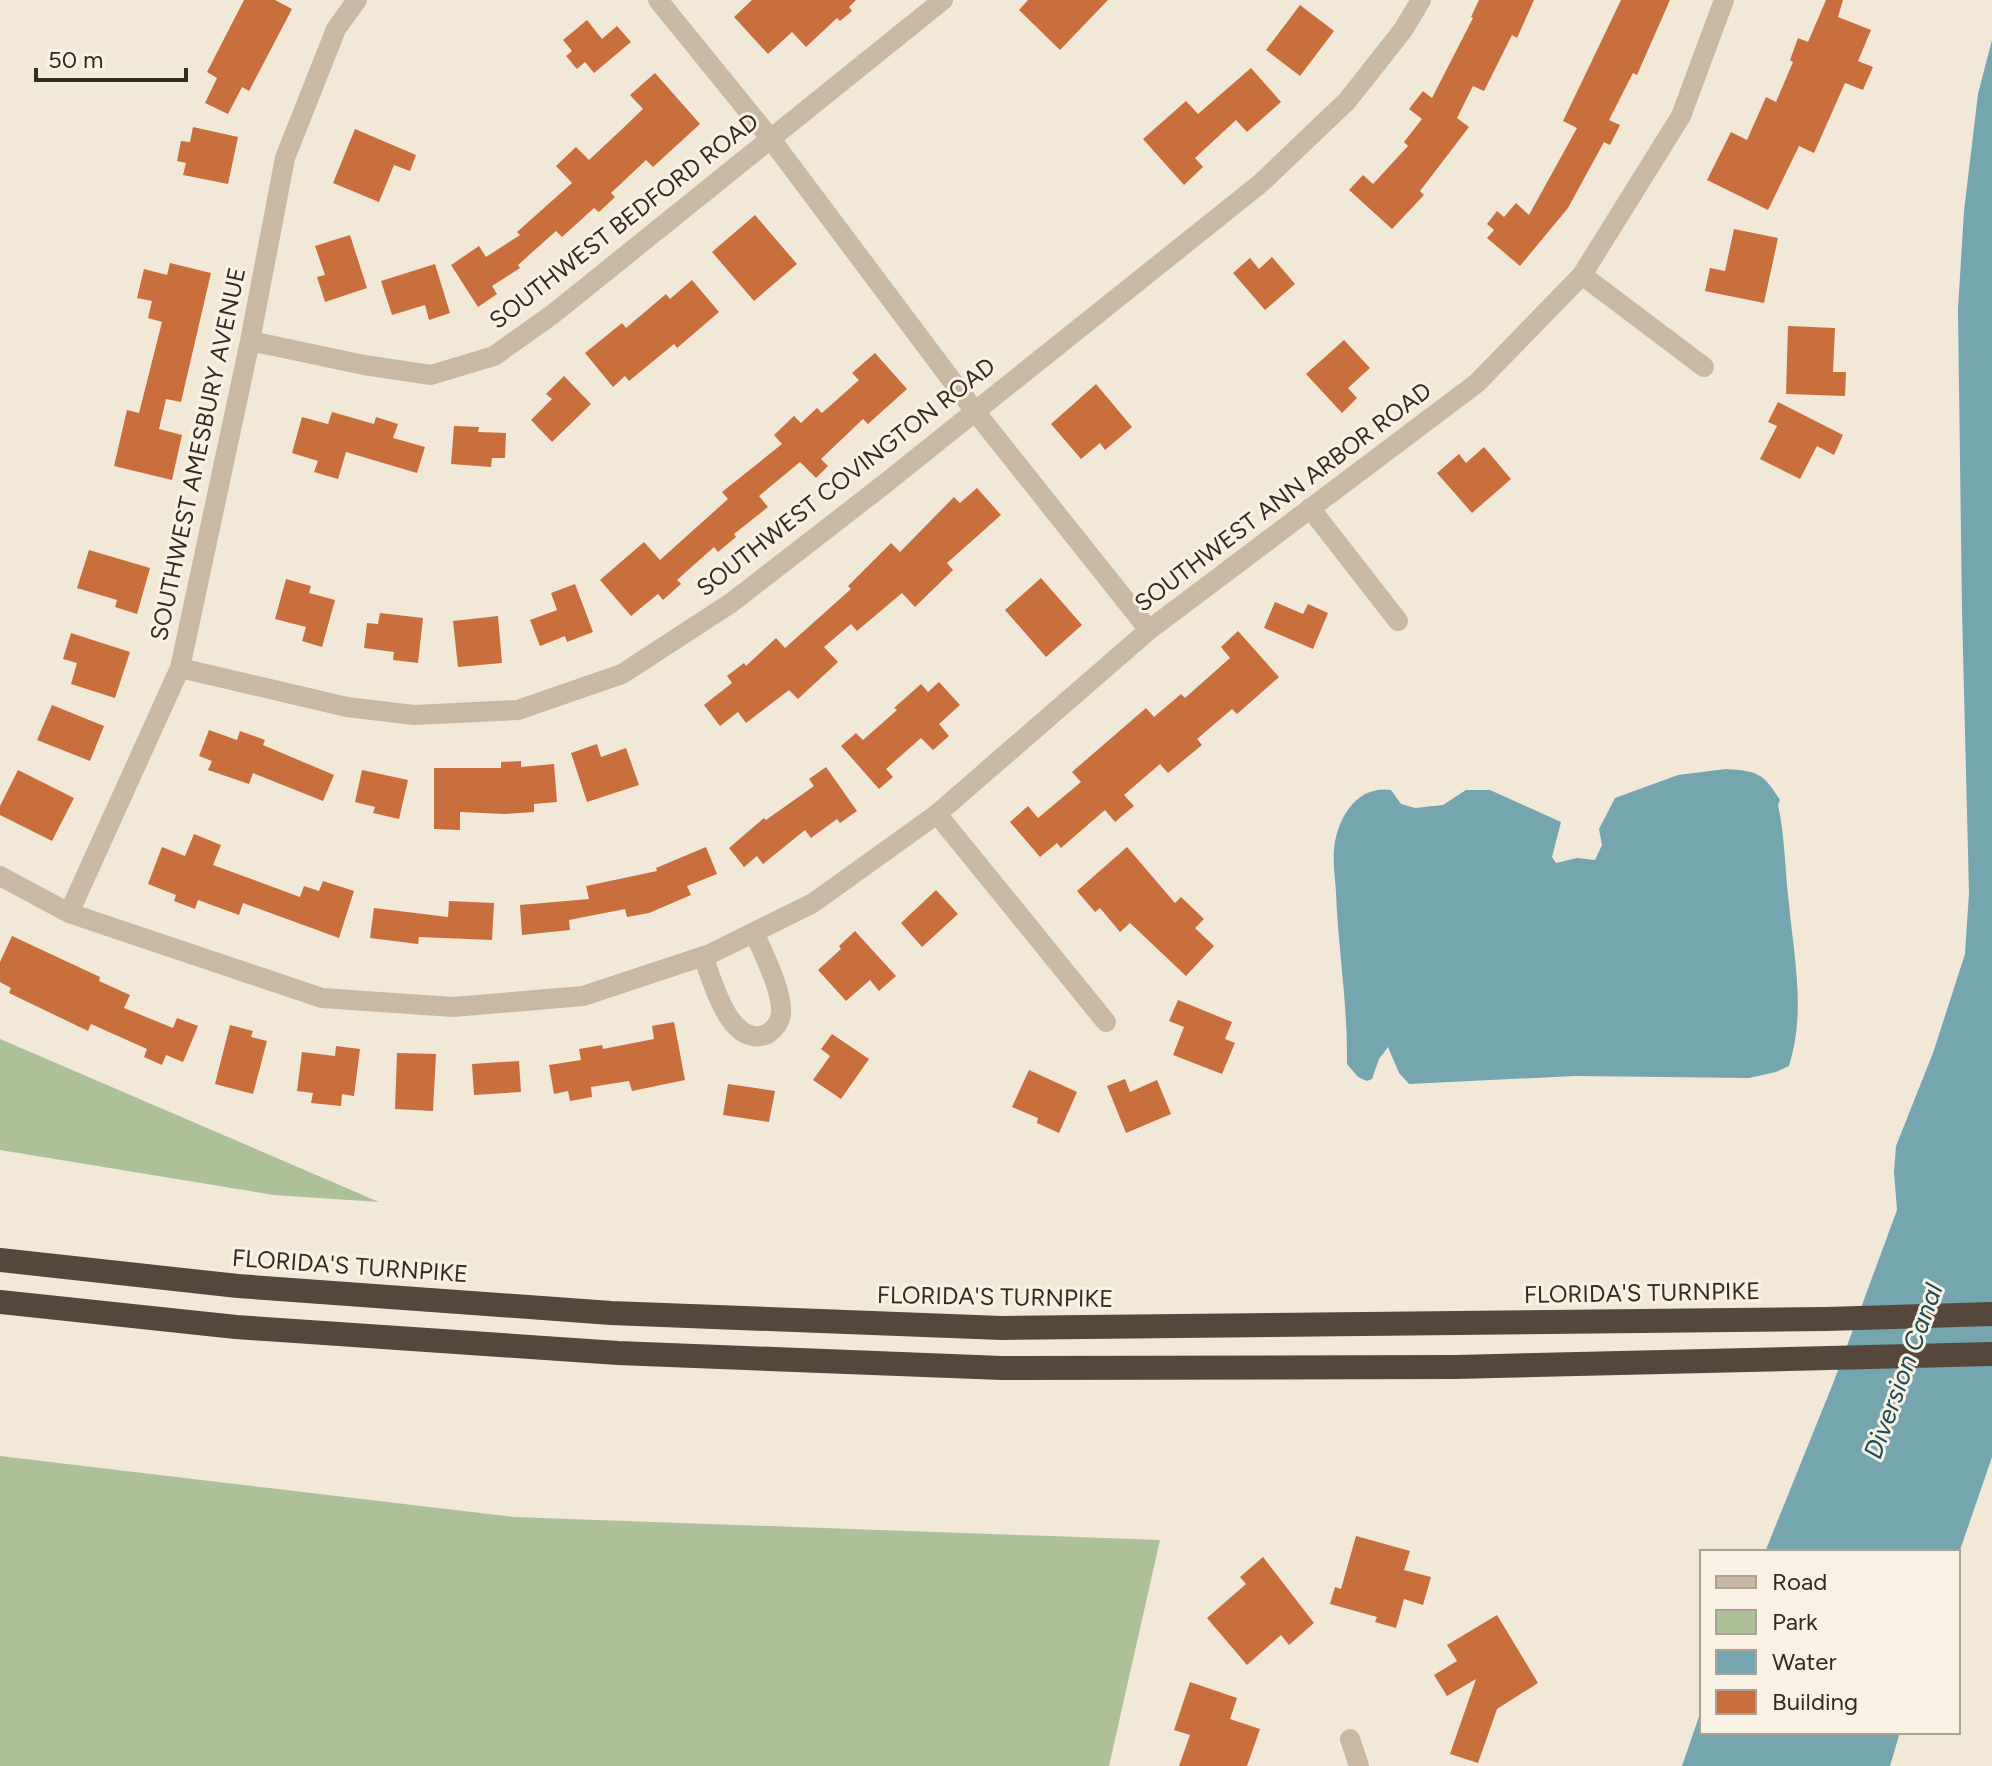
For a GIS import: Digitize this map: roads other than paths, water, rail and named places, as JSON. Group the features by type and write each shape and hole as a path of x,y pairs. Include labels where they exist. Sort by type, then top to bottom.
{"highway":[{"name":"FLORIDA'S TURNPIKE","path":"0,1260 238,1286 611,1313 1002,1328 1826,1319 1992,1314"},
{"path":"0,1302 236,1327 570,1350 1002,1368 1456,1367 1992,1354"}],"street":[{"name":"SOUTHWEST AMESBURY AVENUE","path":"69,913 180,668 250,341 285,158 336,29 357,0"},
{"path":"658,0 770,138 974,410 1149,630"},
{"name":"SOUTHWEST BEDFORD ROAD","path":"250,341 364,365 431,375 494,356 553,314 943,0"},
{"name":"SOUTHWEST COVINGTON ROAD","path":"180,668 347,707 414,715 518,710 622,674 731,603 1261,183 1347,101 1403,30 1421,0"},
{"name":"SOUTHWEST ANN ARBOR ROAD","path":"0,876 69,913 322,998 453,1007 583,996 703,956 813,903 937,814 1149,630 1477,383 1582,275 1681,116 1724,0"},
{"path":"1582,275 1704,367"},
{"path":"1310,508 1398,621"},
{"path":"937,814 1106,1022"},
{"path":"703,956 723,1006 736,1028 750,1035 766,1034 776,1026 781,1016 780,1002 754,932"},
{"path":"1350,1739 1359,1766"}],"water":[{"name":"Diversion Canal","path":"1992,40 1992,1457 1960,1550 1766,1550 1834,1381 1897,1210 1894,1172 1896,1146 1933,1053 1965,954 1969,893 1958,309 1964,211 1978,94"},
{"path":"1726,769 1759,775 1780,800 1778,805 1798,1005 1789,1066 1749,1078 1575,1076 1409,1084 1399,1073 1388,1047 1379,1059 1372,1079 1367,1081 1358,1077 1347,1064 1334,854 1341,821 1361,797 1369,792 1391,790 1401,804 1415,808 1443,805 1466,790 1490,790 1561,822 1552,857 1556,863 1577,858 1595,860 1602,845 1599,829 1615,798 1678,775"},
{"path":"1700,1714 1700,1734 1899,1734 1890,1766 1682,1766"}]}
